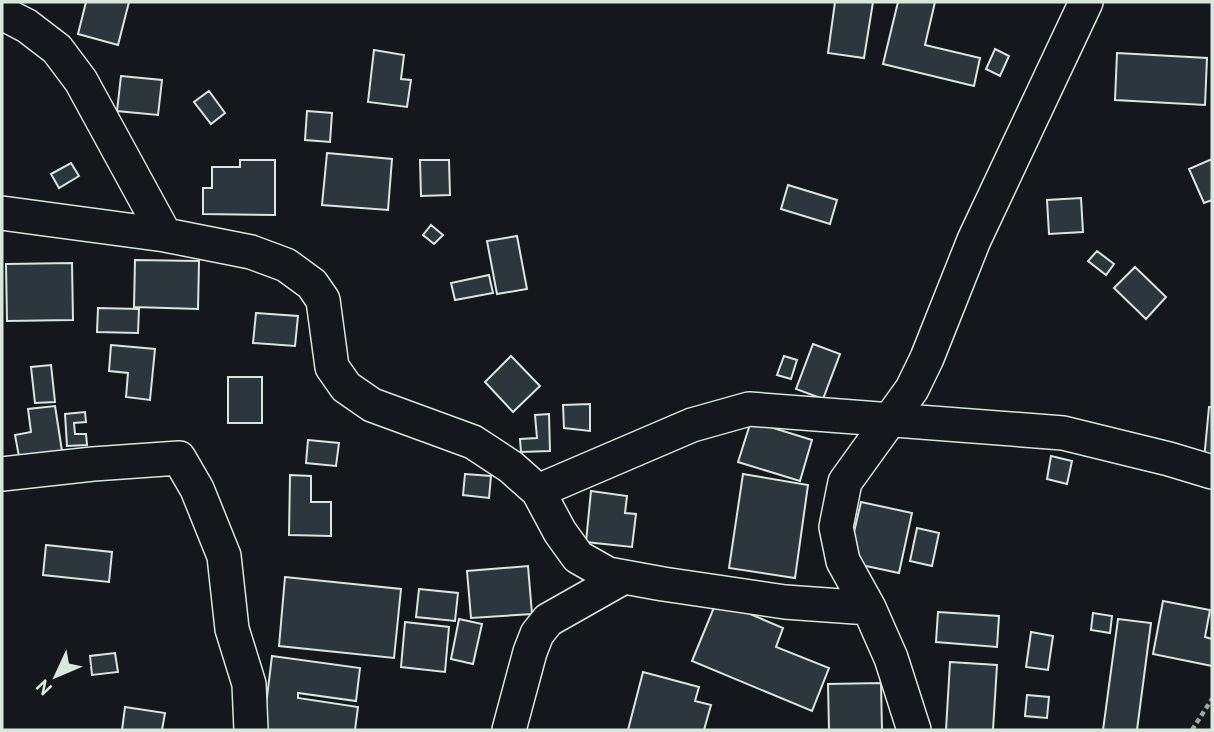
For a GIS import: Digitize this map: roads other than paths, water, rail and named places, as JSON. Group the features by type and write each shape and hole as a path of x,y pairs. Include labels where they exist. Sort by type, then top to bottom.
{"street":[{"path":"914,730 891,658 844,561 836,527 845,482 912,389 974,240 1086,2"},
{"path":"2,13 27,26 57,49 81,81 165,235"},
{"path":"2,213 165,235 251,252 286,265 313,284 323,300 332,367 345,387 372,405 473,442 511,467 538,491 560,532 578,557 608,575 785,602 869,608"},
{"path":"538,491 692,425 749,410 1063,433 1212,472"},
{"path":"2,474 179,458 197,489 224,556 232,629 249,684 251,730"},
{"path":"509,730 537,634 548,620 624,577"}]}
